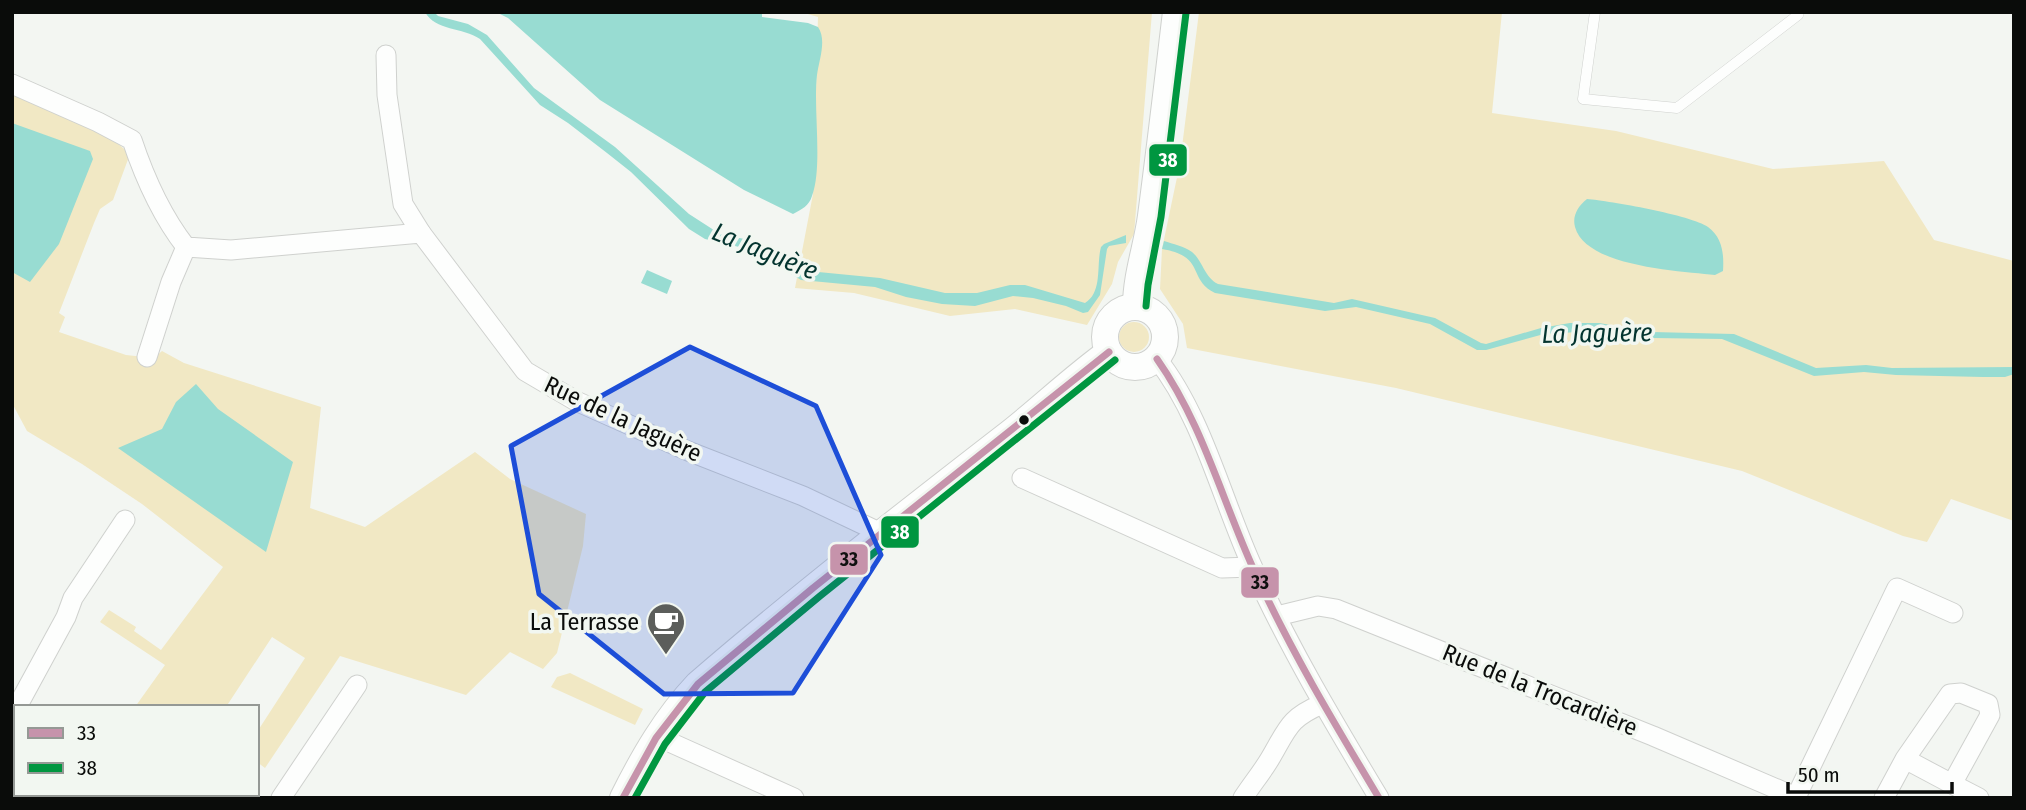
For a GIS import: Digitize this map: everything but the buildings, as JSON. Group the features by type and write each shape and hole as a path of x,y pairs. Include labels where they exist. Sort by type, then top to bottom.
{"street":[{"path":"1136,306 1136,290 1148,233 1176,12"},
{"name":"Rue de la Jaguère","path":"386,55 387,95 403,204 421,233 525,371 576,401 688,451 803,496 881,533"},
{"path":"12,84 98,122 132,141 148,183 171,228 186,247 231,250 421,233"},
{"path":"147,357 171,282 186,247"},
{"path":"1136,306 1155,313 1166,331 1166,341 1157,359 1140,367 1131,367 1114,359 1109,352 1105,334 1112,317 1127,307 1136,306"},
{"path":"623,798 656,736 698,684 881,533 1013,430 1084,369 1109,352"},
{"path":"1157,359 1192,421 1252,567 1322,704 1379,798"},
{"path":"1022,478 1222,568 1252,567"},
{"path":"19,705 66,617 73,598 125,520"},
{"path":"1797,797 1897,588 1953,613"},
{"name":"Rue de la Trocardière","path":"1277,616 1318,606 1336,609 1653,736 1797,797"},
{"path":"281,798 357,685"},
{"path":"1884,798 1905,759 1950,694 1961,693 1988,705 1990,715 1952,784"},
{"path":"1243,798 1270,759 1287,726 1305,711 1322,704"},
{"path":"656,736 794,798"},
{"path":"1905,759 1979,798"}],"lane":[{"path":"1595,12 1583,99 1677,108 1798,15 1796,12"}],"highlighted area":[{"path":"690,347 816,406 881,555 793,693 664,694 539,594 511,446"}],"shaded area":[{"path":"801,12 1152,12 1134,234 1118,262 1112,284 1087,325 1015,309 950,316 854,293 795,288 813,194 818,17"},
{"path":"1199,12 1502,12 1492,113 1616,131 1773,169 1884,161 1934,240 2014,261 2014,521 1951,499 1927,542 1903,536 1742,471 1396,388 1187,348 1183,324 1160,289 1162,249 1180,163"},
{"path":"12,94 109,136 130,154 113,200 100,209 94,223 59,313 65,317 59,332 126,355 154,358 162,351 184,363 321,407 310,508 365,527 475,452 510,479 586,514 583,546 557,653 543,669 510,652 466,695 340,656 265,768 259,764 259,729 305,658 272,637 227,705 136,705 165,665 100,622 109,610 136,627 134,631 161,650 223,567 142,504 27,431 12,403"},
{"path":"1134,322 1145,326 1149,337 1145,348 1134,352 1123,348 1119,337 1123,326"},
{"path":"570,673 643,709 635,725 551,687 557,677"}],"water":[{"name":"La Jaguère","path":"425,12 434,12 438,16 468,24 487,35 534,88 615,147 689,214 720,234 759,242 808,271 880,278 945,293 977,293 1010,285 1025,285 1085,303 1091,298 1097,285 1101,247 1126,235 1126,243 1109,246 1107,249 1100,295 1088,312 1083,313 1033,298 1013,296 975,306 942,304 875,287 801,280 752,250 705,239 689,229 631,172 568,123 540,105 480,39 435,23"},
{"path":"496,12 762,12 762,17 808,23 818,27 822,44 816,89 817,169 809,202 793,214 744,190 600,100 508,18"},
{"path":"12,123 90,151 93,159 59,244 30,282 12,272"},
{"path":"1587,199 1668,213 1699,222 1713,231 1720,242 1723,271 1715,275 1658,269 1615,259 1597,251 1583,240 1575,227 1576,211"},
{"path":"1164,241 1192,252 1218,284 1334,303 1352,299 1435,318 1486,344 1541,328 1570,323 1599,323 1652,332 1734,334 1816,368 1866,365 1892,368 2014,367 2014,374 2005,377 1983,377 1864,372 1814,376 1722,339 1653,338 1595,331 1544,334 1477,350 1430,324 1356,307 1325,311 1215,293 1201,281 1191,262 1185,257 1162,249"},
{"path":"647,270 672,281 667,294 641,283"},
{"path":"196,384 218,409 293,462 266,552 118,448 162,429 176,402"}],"transit line":[{"name":"38","path":"1146,306 1161,217 1186,13"},
{"name":"33","path":"623,798 656,738 698,684 813,588 1109,352"},
{"name":"33","path":"1157,359 1173,383 1199,435 1253,568 1282,627 1379,798"},
{"name":"38","path":"635,798 665,744 705,692 820,596 1115,360"}],"place":[{"name":"La Terrasse","path":"666,656"}]}
